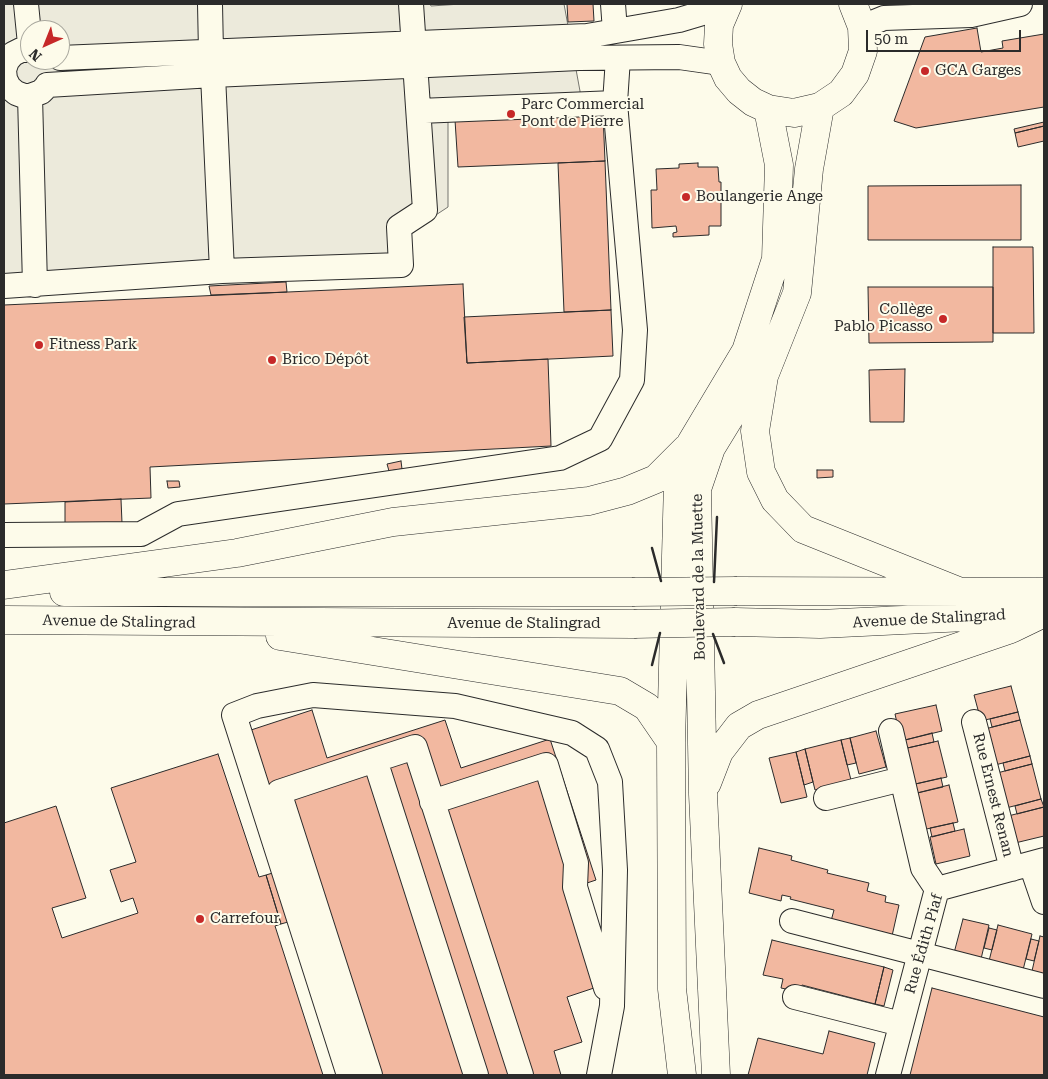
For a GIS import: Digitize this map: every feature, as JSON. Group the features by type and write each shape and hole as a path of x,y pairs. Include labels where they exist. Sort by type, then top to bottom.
{"main road":[{"path":"727,5 719,24 718,44 721,62 728,78 739,92 753,102 768,109 794,113 820,107 841,94 855,74 863,51 858,15"},
{"name":"Boulevard de la Muette","path":"716,1075 703,794 697,489 711,448 734,412 764,376 797,293 809,169 820,107"},
{"name":"Boulevard de la Muette","path":"682,1075 672,989 671,742 678,482 691,443 746,351 776,259 779,166 768,109"},
{"path":"764,376 755,431 761,472 775,500 803,529 958,591"},
{"path":"4,585 237,553 393,522 589,501 627,491 656,479 691,443"},
{"name":"Avenue de Stalingrad","path":"4,592 1044,592"},
{"path":"703,794 719,752 739,726 758,715 1011,629 1044,614"},
{"name":"Avenue de Stalingrad","path":"4,620 634,624 735,622 820,624 1044,614"},
{"path":"195,622 620,691 647,707 671,742"}],"street":[{"path":"26,4 28,20"},
{"path":"210,4 211,52"},
{"path":"4,286 222,271 401,265 399,227 426,210 411,4"},
{"path":"612,4 615,31"},
{"path":"858,15 884,18 970,15 1020,4"},
{"path":"20,50 5,61 4,70 5,79 22,89 213,75 587,36 679,20 727,5"},
{"path":"70,58 211,52 618,58 679,57 721,62"},
{"path":"4,535 141,534 178,514 560,458 600,439 632,380 635,330 615,103 618,58"},
{"path":"22,89 50,76 50,70"},
{"path":"213,75 222,271"},
{"path":"22,89 35,285"},
{"path":"419,111 615,103"},
{"path":"349,1075 234,715 257,706 313,695 455,706 572,733 596,749 610,782 615,870 612,1006 599,1075"},
{"name":"Rue Ernest Renan","path":"974,722 1044,902"},
{"path":"891,731 923,868 937,889"},
{"path":"370,1075 279,792 415,747 520,1075"},
{"path":"375,760 476,1075"},
{"path":"432,802 546,765 576,863 575,887 612,1006"},
{"path":"826,798 902,779"},
{"name":"Rue Édith Piaf","path":"888,1075 937,889 1029,865"},
{"path":"792,921 1044,986"},
{"path":"668,1075 672,989"},
{"path":"795,997 901,1024"}],"shaded area":[{"path":"4,4 430,4 431,6 461,4 564,4 582,102 448,118 448,207 410,232 410,271 4,290"}],"building":[{"path":"567,4 593,4 594,21 568,22"},
{"path":"977,28 981,52 1003,48 1002,41 1044,34 1044,107 916,128 894,121 925,37"},
{"path":"603,114 605,161 458,167 455,120"},
{"path":"1044,122 1044,126 1015,133 1014,129"},
{"path":"1044,126 1044,141 1018,147 1015,133"},
{"path":"605,161 611,310 564,312 558,163"},
{"name":"Boulangerie Ange","path":"698,163 698,167 718,167 719,182 721,182 721,226 709,226 709,235 673,237 673,233 677,232 676,226 652,228 651,190 657,190 656,169 679,168 679,164"},
{"path":"1021,185 1021,240 868,240 868,186"},
{"path":"993,247 1033,247 1034,333 993,333"},
{"path":"286,282 287,292 211,295 209,286"},
{"path":"463,284 467,363 548,359 551,446 150,467 151,498 4,504 4,305"},
{"path":"868,287 993,287 993,342 869,343"},
{"path":"611,310 613,356 467,363 464,317"},
{"path":"905,369 904,422 870,422 869,370"},
{"path":"401,461 402,469 389,471 387,464"},
{"path":"817,470 833,470 833,477 817,478"},
{"path":"167,481 179,481 180,487 168,488"},
{"path":"121,499 122,523 65,526 65,502"},
{"path":"1011,686 1018,712 981,721 974,695"},
{"path":"936,705 942,731 901,741 895,714"},
{"path":"312,710 327,758 445,720 461,768 550,739 596,880 566,890 597,987 567,997 582,1042 554,1051 561,1075 363,1075 251,730"},
{"path":"1018,712 1020,720 992,727 990,719"},
{"path":"1020,720 1030,756 995,765 985,729"},
{"path":"876,731 886,767 859,774 850,738"},
{"path":"932,733 934,742 903,749 901,741"},
{"path":"850,738 856,763 847,765 841,740"},
{"path":"841,740 851,780 815,790 805,749"},
{"path":"938,741 947,777 911,785 903,749"},
{"path":"805,749 813,782 804,785 796,752"},
{"path":"796,752 807,797 781,803 769,758"},
{"name":"Carrefour","path":"218,754 259,877 266,875 281,924 275,926 323,1075 4,1075 4,823 56,806 86,898 52,908 62,938 138,913 133,898 121,902 110,870 136,862 111,788"},
{"path":"1030,756 1032,764 1005,771 1003,763"},
{"path":"1032,764 1041,799 1006,808 997,773"},
{"path":"941,778 943,787 913,794 911,785"},
{"path":"949,785 958,822 922,830 913,794"},
{"path":"1041,799 1044,807 1017,814 1015,806"},
{"path":"1044,807 1044,836 1015,843 1008,816"},
{"path":"953,823 955,831 932,837 930,828"},
{"path":"964,829 970,856 936,864 930,837"},
{"path":"759,848 792,856 791,860 828,870 827,873 869,883 867,891 886,896 885,902 899,905 892,936 831,921 834,910 790,899 791,897 782,895 781,901 749,893"},
{"path":"296,866 312,915 281,924 266,875"},
{"path":"963,919 989,925 981,959 954,953"},
{"path":"998,925 1032,934 1023,970 989,961"},
{"path":"989,928 997,930 992,950 984,948"},
{"path":"1040,936 1044,937 1044,975 1032,971"},
{"path":"1031,939 1039,941 1034,961 1026,959"},
{"path":"772,940 884,967 875,1004 802,985 800,992 781,988 783,979 763,975"},
{"path":"884,967 893,970 884,1006 875,1004"},
{"path":"932,988 1044,1017 1044,1075 910,1075"},
{"path":"829,1031 875,1043 867,1075 748,1075 758,1038 823,1054"}],"wall":[{"path":"714,582 717,517"},
{"path":"652,548 661,581"},
{"path":"652,665 660,633"},
{"path":"713,634 724,663"}],"place":[{"name":"GCA Garges","path":"925,71"},
{"name":"Parc Commercial Pont de Pierre","path":"511,114"},
{"name":"Boulangerie Ange","path":"686,197"},
{"name":"Collège Pablo Picasso","path":"943,319"},
{"name":"Fitness Park","path":"39,345"},
{"name":"Brico Dépôt","path":"272,360"},
{"name":"Carrefour","path":"200,919"}]}
